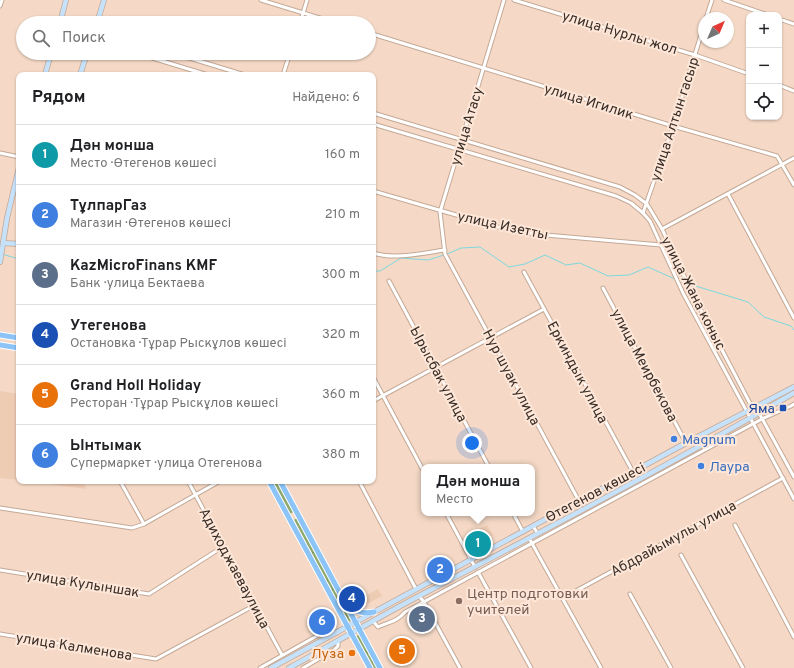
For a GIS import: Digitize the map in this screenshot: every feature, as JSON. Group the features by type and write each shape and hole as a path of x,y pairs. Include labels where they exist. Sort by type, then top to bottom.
{"main road":[{"path":"62,16 66,0"},
{"path":"99,16 104,0"},
{"path":"46,72 49,60"},
{"path":"81,72 85,60"},
{"path":"0,262 1,243 16,180"},
{"path":"1,243 16,244"},
{"path":"0,335 16,338"},
{"path":"0,345 16,348"},
{"name":"Өтегенов көшесі","path":"271,668 686,443 794,387"},
{"name":"Өтегенов көшесі","path":"289,668 419,596 476,570 529,538 751,418 794,393"},
{"path":"271,484 370,668"},
{"path":"282,484 380,668"},
{"path":"288,518 297,513"},
{"path":"345,603 358,612 365,614 374,612"}],"street":[{"path":"0,6 2,0"},
{"path":"261,0 314,16"},
{"path":"303,16 307,0"},
{"name":"улица Атасу","path":"445,252 440,212 504,0"},
{"name":"улица Нурлы жол","path":"514,0 695,55 746,73"},
{"path":"708,12 712,0"},
{"path":"724,0 759,12"},
{"path":"782,20 794,24"},
{"name":"улица Игилик","path":"376,35 673,126 777,156 794,185"},
{"name":"улица Алтын гасыр","path":"643,213 673,126 698,45"},
{"path":"159,60 198,72"},
{"path":"196,60 235,72"},
{"path":"284,72 288,60"},
{"path":"782,86 794,91"},
{"name":"улица Жана коныс","path":"376,114 615,186 635,195 647,204 662,229 691,291 754,409 759,413"},
{"name":"улица Жана коныс","path":"376,125 615,195 631,203 643,213 650,221 683,293 794,499"},
{"path":"0,154 16,157"},
{"path":"662,229 794,158"},
{"path":"615,186 615,195"},
{"name":"улица Изетты","path":"376,192 440,212 498,227 534,234 661,245"},
{"path":"728,194 794,318"},
{"path":"376,254 381,256 395,256 445,252"},
{"name":"Нур шуак улица","path":"445,252 579,501"},
{"name":"Еркиндык улица","path":"524,272 633,472"},
{"name":"Ырысбак улица","path":"389,281 486,464"},
{"name":"улица Меирбекова","path":"603,288 686,443"},
{"path":"376,400 544,309"},
{"path":"376,383 421,466"},
{"path":"373,621 378,627 383,624 390,623 401,617 405,612 476,570 532,544 762,419 780,412 794,404"},
{"path":"759,413 794,477"},
{"name":"Абдрайымулы улица","path":"563,598 783,478"},
{"path":"122,484 144,524"},
{"name":"Адиходжаеваулица","path":"190,484 282,656"},
{"path":"0,508 132,528 144,524 214,484"},
{"path":"361,484 416,589"},
{"path":"448,516 530,668"},
{"path":"515,516 523,532"},
{"path":"735,525 794,637"},
{"path":"533,526 538,534"},
{"path":"529,538 601,668"},
{"name":"улица Кулыншак","path":"0,570 149,594 224,546"},
{"path":"681,556 742,668"},
{"path":"630,594 671,668"},
{"path":"419,596 424,602 460,668"},
{"name":"улица Калменова","path":"0,634 156,659 255,605"},
{"path":"260,668 327,631 337,633"},
{"path":"303,668 334,650 338,646 338,640"}],"shaded area":[{"path":"0,391 16,394 16,480 0,478"},
{"path":"48,484 84,484 87,489"},
{"path":"487,525 493,535 484,539 479,529"},
{"path":"378,589 382,596 365,605 361,598"},
{"path":"422,614 427,623 418,628 413,619"}],"green space":[{"path":"275,484 279,484 293,512 290,514"},
{"path":"297,518 352,620 348,622 294,520"},
{"path":"360,634 378,668 374,668 356,636"}],"waterway":[{"path":"447,254 461,248 480,247 509,267 525,264 545,255 566,265 580,263 608,276 629,275 648,267 675,279"},
{"path":"2,254 16,258"},
{"path":"376,271 380,271 401,258 428,260 444,255"},
{"path":"678,280 686,283"},
{"path":"689,284 748,302 764,317 791,326 794,330"}],"place":[{"name":"Яма","path":"783,408"},
{"name":"Magnum","path":"674,439"},
{"name":"Лаура","path":"701,466"},
{"name":"Дән монша","path":"478,544"},
{"name":"ТұлпарГаз","path":"440,570"},
{"name":"Утегенова","path":"352,599"},
{"name":"Центр подготовки учителей","path":"459,601"},
{"name":"KazMicroFinans KMF","path":"422,619"},
{"name":"Ынтымак","path":"322,622"},
{"name":"Grand Holl Holiday","path":"402,651"},
{"name":"Луза","path":"352,653"}]}
